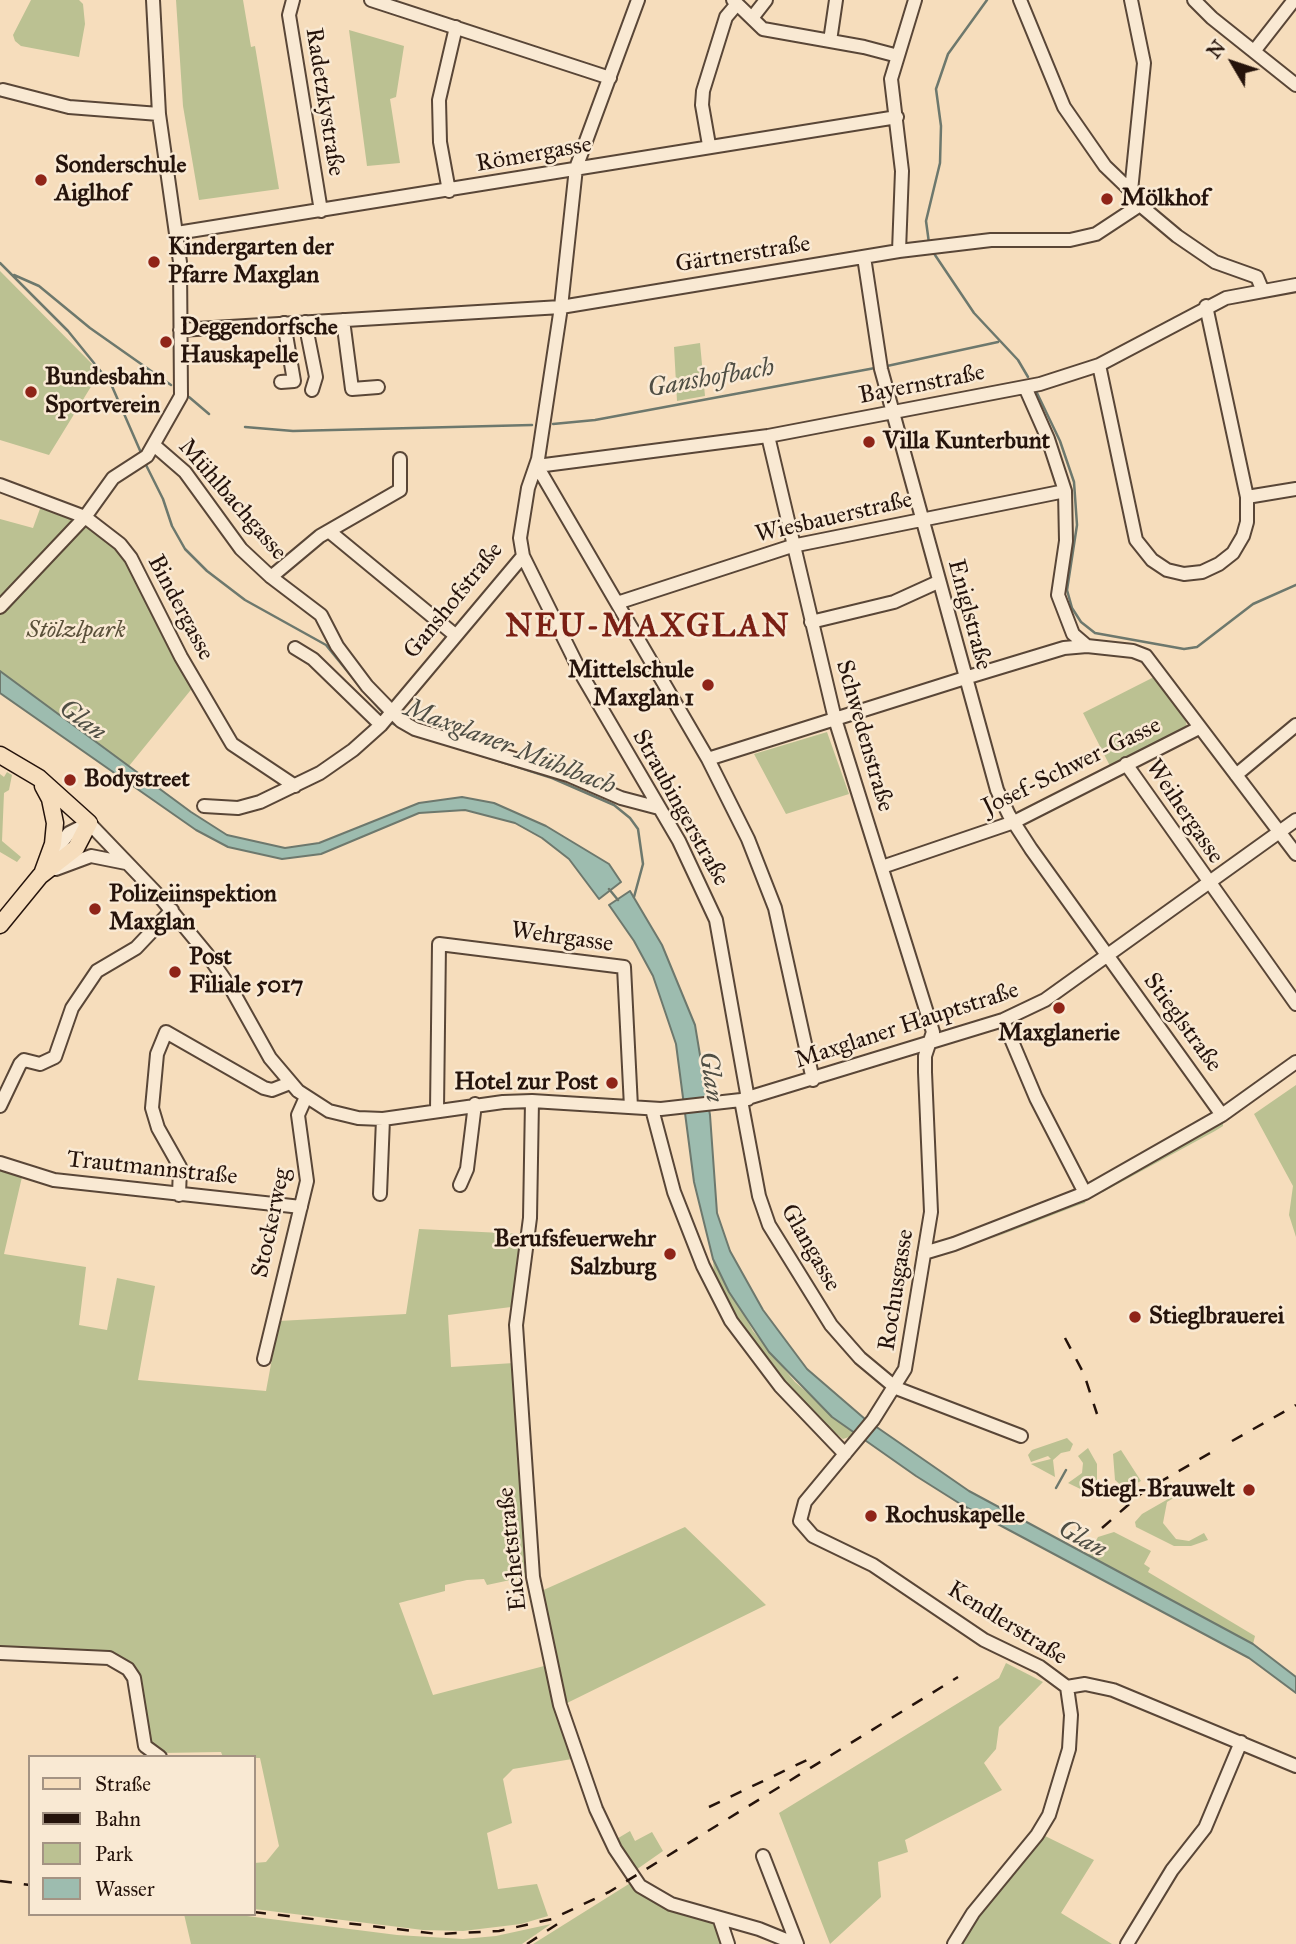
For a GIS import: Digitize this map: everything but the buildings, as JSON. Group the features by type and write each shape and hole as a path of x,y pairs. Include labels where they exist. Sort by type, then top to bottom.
{"main road":[{"path":"0,755 39,778 89,823 76,848 40,876"},
{"path":"0,925 40,876 54,844 55,815 39,778"}],"street":[{"path":"0,607 85,517 113,478 146,456 155,446 180,392 177,233 159,114 153,0"},
{"name":"Radetzkystraße","path":"293,0 289,15 321,211"},
{"path":"371,0 610,78"},
{"name":"Ganshofstraße","path":"204,806 249,806 295,786 331,765 386,718 523,556 520,538 537,466 561,307 576,168 638,0"},
{"path":"752,18 766,0"},
{"path":"830,41 836,0"},
{"path":"899,251 902,201 897,117 891,79 915,0"},
{"path":"1020,0 1064,107 1105,166 1131,191 1140,205 1177,236 1215,262 1257,277 1262,289"},
{"path":"1131,0 1144,63 1131,191"},
{"path":"1255,50 1294,0"},
{"path":"709,145 702,106 703,91 726,17 735,2 763,29 898,56"},
{"path":"1198,4 1217,12 1247,37 1255,50 1296,85"},
{"path":"449,191 440,142 439,100 456,27"},
{"path":"3,90 69,107 159,114"},
{"name":"Römergasse","path":"177,233 449,191 709,145 897,117"},
{"name":"Gärtnerstraße","path":"180,330 561,307 899,251 1028,238 1070,240 1096,234 1140,205"},
{"name":"Eniglstraße","path":"864,257 881,369 938,582 998,790 1014,822 1108,955"},
{"name":"Bayernstraße","path":"537,466 768,436 1031,386 1100,365 1206,306 1262,289 1296,285"},
{"path":"1100,365 1136,540 1152,561 1167,570 1184,574 1202,572 1219,564 1233,553 1243,536 1247,522 1247,497 1206,306"},
{"path":"343,320 352,389 378,387"},
{"path":"305,322 316,377 312,390"},
{"path":"281,382 294,381 284,323"},
{"path":"1031,386 1065,492 1066,541 1058,595 1073,634 1087,646"},
{"name":"Schwedenstraße","path":"768,436 835,719 928,1013 933,1031 930,1043"},
{"name":"Mühlbachgasse","path":"155,446 185,472 241,549 271,578 321,615 337,646 386,718"},
{"path":"271,578 330,532 392,498 400,490 400,460"},
{"path":"537,466 708,759 765,879 775,908 813,1080"},
{"name":"Bindergasse","path":"0,485 85,517 120,544 131,558 181,657 232,744 295,786"},
{"path":"1247,497 1296,489"},
{"name":"Wiesbauerstraße","path":"617,603 792,545 1065,492"},
{"path":"330,532 455,635"},
{"name":"Straubingerstraße","path":"523,556 583,677 694,870 716,920 745,1099"},
{"path":"811,622 894,603 938,582"},
{"path":"708,759 1064,648 1087,646 1133,651 1146,656 1296,854"},
{"name":"Mühlbachgasse","path":"295,648 313,659 386,718 568,775 621,798 659,808"},
{"path":"1236,775 1296,725"},
{"name":"Josef-Schwer-Gasse","path":"882,866 1014,822 1199,728"},
{"name":"Weihergasse","path":"1126,764 1296,1004"},
{"name":"Maxglaner Hauptstraße","path":"89,823 172,910 215,965 270,1058 290,1083 306,1097 330,1111 358,1118 383,1119 475,1104 532,1101 652,1109 710,1105 745,1099 813,1080 1003,1020 1045,1000 1296,820"},
{"path":"49,860 69,833 89,823"},
{"path":"40,876 91,856 118,860 130,866"},
{"path":"0,1106 24,1060 40,1064 55,1057 72,1008 97,971 136,948 172,910"},
{"name":"Wehrgasse","path":"437,1110 439,944 624,967 631,1107"},
{"name":"Stieglstraße","path":"1108,955 1222,1115"},
{"path":"1003,1020 1036,1098 1084,1193"},
{"path":"179,1195 180,1167 158,1128 152,1108 157,1054 166,1032 264,1088 272,1090 290,1083"},
{"name":"Rochusgasse","path":"801,1510 873,1420 905,1369 932,1195 925,1072 930,1043"},
{"path":"924,1253 1084,1193 1222,1115 1296,1062"},
{"name":"Stockerweg","path":"264,1359 301,1208 307,1170 298,1115 306,1097"},
{"name":"Glangasse","path":"745,1099 759,1196 769,1225 831,1325 860,1358 895,1388 1021,1436"},
{"name":"Eichetstraße","path":"532,1101 530,1218 516,1325 533,1577 546,1646 580,1770 624,1863 640,1886 657,1899 796,1944"},
{"path":"460,1185 467,1168 475,1104"},
{"path":"652,1109 674,1192 704,1266 731,1321 780,1386 845,1454"},
{"path":"380,1195 383,1119"},
{"name":"Trautmannstraße","path":"0,1163 54,1180 301,1208"},
{"name":"Kendlerstraße","path":"801,1510 802,1526 813,1536 873,1565 984,1640 1040,1667 1068,1687 1102,1686 1296,1766"},
{"path":"0,1653 109,1658 128,1669 134,1678 145,1745 158,1755"},
{"path":"954,1944 973,1913 1038,1835 1053,1806 1064,1773 1071,1733 1068,1687"},
{"path":"1126,1944 1172,1870 1205,1828 1241,1742"},
{"name":"Eichetstraße","path":"763,1856 796,1944"},
{"path":"720,1920 728,1944"}],"green space":[{"path":"31,0 79,0 83,4 85,24 79,57 21,46 15,41 13,35"},
{"path":"176,0 243,0 251,47 255,46 279,189 199,200 183,106"},
{"path":"349,30 404,46 396,97 390,99 400,163 367,166"},
{"path":"0,271 100,372 49,455 0,440"},
{"path":"700,343 705,396 677,401 674,347"},
{"name":"Stölzlpark","path":"41,506 83,524 118,546 194,686 129,766 0,671 0,519 33,528"},
{"path":"1154,677 1185,718 1187,727 1110,766 1083,713"},
{"path":"827,732 849,794 786,814 754,754"},
{"path":"7,772 12,775 9,790 4,793 2,841 21,857 17,862 0,852 0,774 4,777"},
{"path":"1296,1085 1296,1237 1289,1215 1293,1186 1254,1114"},
{"path":"1223,1120 1223,1126 1215,1131 1103,1192 1101,1189"},
{"path":"0,1169 22,1177 4,1254 86,1267 79,1325 107,1330 117,1278 155,1286 138,1380 266,1391 279,1321 406,1314 419,1229 523,1234 511,1307 448,1315 451,1367 514,1363 529,1576 487,1585 484,1579 467,1580 445,1585 445,1591 399,1603 433,1695 548,1665 572,1759 513,1769 503,1779 512,1823 487,1833 498,1889 537,1884 548,1916 521,1924 463,1931 423,1930 256,1909 256,1863 266,1862 279,1846 260,1758 256,1758 256,1755 222,1755 221,1752 161,1753 152,1747 146,1738 135,1668 129,1661 110,1656 0,1649"},
{"path":"1086,1198 1085,1203 988,1240"},
{"path":"713,1259 753,1331 795,1382 854,1433 849,1437 843,1439 834,1432 782,1381 735,1315 714,1275"},
{"path":"1067,1438 1073,1444 1070,1451 1061,1453 1053,1460 1055,1477 1031,1464 1051,1459 1048,1456 1031,1462 1028,1455 1032,1450"},
{"path":"1088,1448 1097,1464 1097,1497 1068,1483 1082,1473 1083,1463 1078,1456"},
{"path":"1121,1450 1141,1481 1125,1489 1115,1480 1113,1454"},
{"path":"1196,1483 1195,1494 1180,1494 1167,1502 1163,1523 1176,1539 1189,1541 1204,1533 1208,1540 1191,1546 1174,1546 1136,1527 1135,1522 1142,1514"},
{"path":"685,1527 766,1605 563,1705 539,1592"},
{"path":"1114,1532 1151,1551 1144,1564 1150,1568 1148,1572 1255,1636 1253,1644 1088,1555 1098,1537"},
{"path":"1006,1663 1043,1682 999,1727 996,1749 984,1763 1002,1790 905,1840 908,1852 878,1862 881,1897 830,1944 779,1813 999,1678"},
{"path":"630,1831 635,1841 652,1832 663,1851 633,1872 615,1840"},
{"path":"1043,1835 1094,1860 1061,1913 1112,1944 960,1944 969,1927"},
{"path":"632,1882 649,1899 716,1922 724,1944 533,1944"},
{"path":"184,1916 247,1916 397,1935 463,1939 496,1936 551,1924 522,1944 191,1944"}],"water":[{"path":"0,671 191,812 227,835 285,848 319,843 419,803 462,797 494,803 546,826 609,864 621,882 599,899 569,859 542,838 515,823 465,810 419,813 321,854 282,859 228,847 196,830 0,693"},
{"path":"630,891 662,945 695,1025 710,1115 717,1213 730,1251 763,1310 807,1369 865,1419 969,1491 1253,1644 1296,1677 1296,1693 1249,1658 962,1505 916,1476 832,1417 769,1352 729,1292 713,1259 694,1182 676,1044 653,976 634,941 609,905"}],"waterway":[{"path":"929,243 926,221 940,163 941,126 936,89 948,54 987,0"},
{"path":"933,252 974,313 1018,360 1028,377"},
{"name":"Maxglaner Mühlbach","path":"0,263 68,331 111,384 142,455"},
{"name":"Ganshofbach","path":"14,275 39,286 90,328 171,385"},
{"name":"Ganshofbach","path":"887,366 998,342"},
{"name":"Ganshofbach","path":"553,424 595,420 875,368"},
{"path":"1037,393 1060,441 1074,482 1077,525 1067,590 1072,608 1081,622 1095,633 1184,649 1197,647 1253,604 1296,585"},
{"name":"Ganshofbach","path":"189,397 209,414"},
{"name":"Ganshofbach","path":"245,427 293,431 532,425"},
{"name":"Maxglaner Mühlbach","path":"145,463 185,549 207,571 245,600 326,645 361,688"},
{"name":"Maxglaner Mühlbach","path":"365,693 384,714"},
{"name":"Maxglaner Mühlbach","path":"390,722 406,731"},
{"name":"Maxglaner Mühlbach","path":"458,748 552,778 614,805 630,818 638,829 643,864 634,897"},
{"name":"Glan","path":"609,889 618,900"},
{"path":"1056,1488 1066,1470"}],"railway":[{"path":"1065,1338 1084,1374 1097,1414"},
{"path":"1232,1441 1296,1405"},
{"path":"1102,1528 1144,1491 1212,1452"},
{"path":"256,1912 438,1934 499,1931 552,1919 609,1892 958,1677"},
{"path":"709,1807 809,1759"},
{"path":"0,1881 28,1885"},
{"path":"527,1944 562,1921"}],"place":[{"name":"Sonderschule Aiglhof","path":"41,180"},
{"name":"Mölkhof","path":"1107,199"},
{"name":"Kindergarten der Pfarre Maxglan","path":"154,262"},
{"name":"Deggendorfsche Hauskapelle","path":"166,342"},
{"name":"Bundesbahn Sportverein","path":"31,392"},
{"name":"Villa Kunterbunt","path":"869,442"},
{"name":"Mittelschule Maxglan 1","path":"708,685"},
{"name":"Bodystreet","path":"70,780"},
{"name":"Polizeiinspektion Maxglan","path":"95,909"},
{"name":"Post Filiale 5017","path":"175,972"},
{"name":"Maxglanerie","path":"1059,1008"},
{"name":"Hotel zur Post","path":"612,1083"},
{"name":"Berufsfeuerwehr Salzburg","path":"670,1254"},
{"name":"Stieglbrauerei","path":"1135,1317"},
{"name":"Stiegl-Brauwelt","path":"1249,1490"},
{"name":"Rochuskapelle","path":"871,1516"}],"district":[{"name":"NEU-MAXGLAN","path":"648,628"}]}
